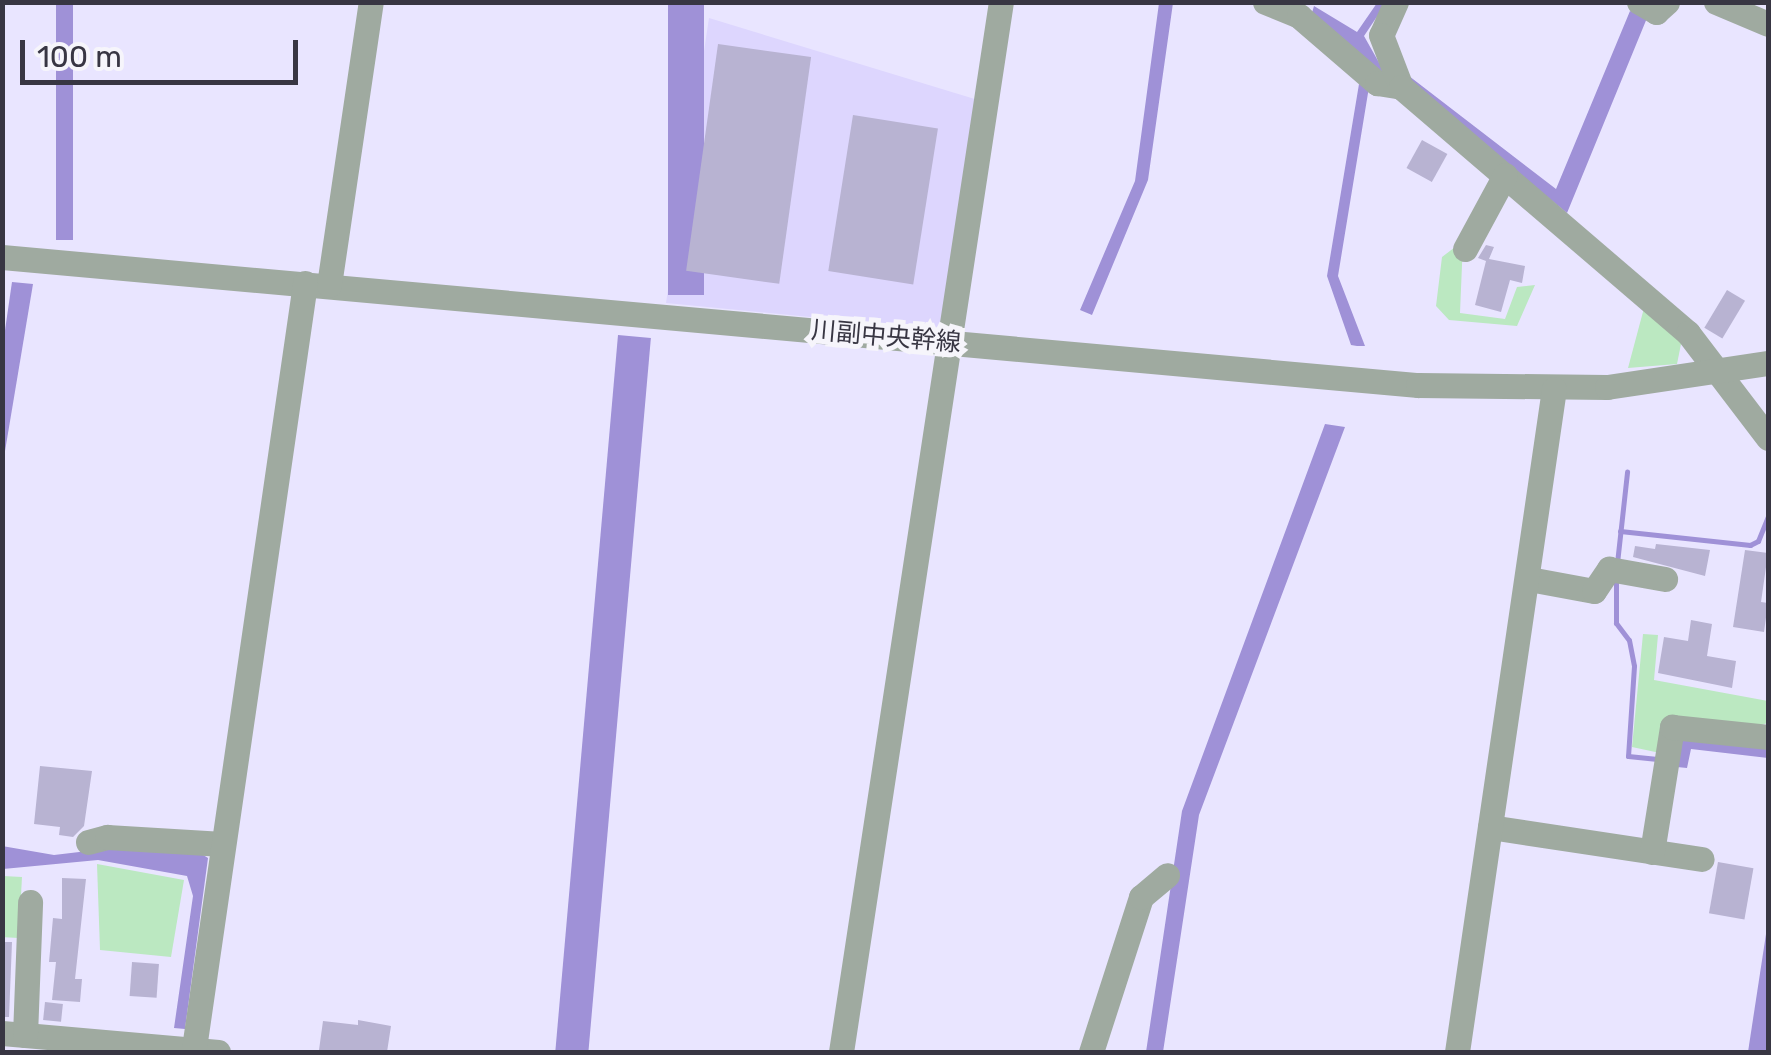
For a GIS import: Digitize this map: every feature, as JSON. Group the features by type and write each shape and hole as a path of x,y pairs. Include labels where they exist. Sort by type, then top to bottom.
{"street":[{"path":"30,902 14,1034 206,1050 223,844 317,284 372,2"},
{"path":"841,1052 1001,2"},
{"path":"1265,2 1298,16 1377,82 1401,87 1688,333 1764,421"},
{"path":"1396,2 1381,35 1401,87"},
{"path":"1639,2 1656,12 1667,2"},
{"path":"1716,2 1768,24"},
{"path":"1465,249 1505,175"},
{"name":"川副中央幹線","path":"2,257 1418,385 1554,390 1721,372 1768,362"},
{"path":"1457,1052 1554,390"},
{"path":"1529,579 1594,591 1616,569 1666,579"},
{"path":"1652,852 1672,727 1768,737"},
{"path":"1490,827 1702,859"},
{"path":"88,842 107,837 223,844"},
{"path":"1091,1052 1142,897 1167,875"}],"shaded area":[{"path":"56,3 73,3 73,240 56,240"},
{"path":"668,3 704,3 704,295 668,295"},
{"path":"1159,3 1173,3 1148,180 1092,315 1080,310 1135,181"},
{"path":"1377,3 1386,3 1364,36 1386,75 1311,16 1314,6 1357,32"},
{"path":"1630,11 1647,18 1567,213 1411,85 1409,76 1556,189"},
{"path":"709,18 978,100 943,330 666,303"},
{"path":"1359,84 1369,87 1338,276 1365,346 1351,345 1327,276"},
{"path":"12,282 33,284 3,463 3,344"},
{"path":"618,335 651,338 588,1052 555,1052"},
{"path":"1325,424 1345,427 1199,815 1163,1052 1146,1052 1182,811"},
{"path":"1682,738 1768,747 1768,758 1691,749 1687,768 1677,767"},
{"path":"2,846 54,855 113,848 200,853 208,858 185,1029 174,1028 193,896 187,876 98,860 3,869"},
{"path":"1768,921 1767,1052 1748,1052"}],"green space":[{"path":"1463,241 1460,313 1505,319 1517,287 1535,285 1517,326 1449,320 1436,306 1442,257"},
{"path":"1644,308 1682,339 1677,364 1628,368"},
{"path":"1643,634 1658,635 1654,680 1768,701 1768,723 1660,753 1632,747"},
{"path":"97,864 184,880 171,957 100,950"},
{"path":"3,876 22,877 19,938 2,937"}],"building":[{"path":"718,44 811,57 779,284 686,271"},
{"path":"853,115 938,128 913,285 828,271"},
{"path":"1422,140 1447,154 1432,182 1406,168"},
{"path":"1486,245 1494,247 1489,259 1525,266 1522,283 1510,280 1501,312 1475,305 1486,261 1478,258"},
{"path":"1727,290 1745,301 1722,339 1704,328"},
{"path":"1656,544 1710,550 1705,576 1633,557 1635,546 1655,549"},
{"path":"1745,550 1768,553 1761,602 1768,603 1764,632 1733,627"},
{"path":"1691,620 1712,624 1707,656 1736,661 1732,688 1658,673 1664,637 1688,641"},
{"path":"40,766 92,771 84,826 73,837 59,835 60,827 34,824"},
{"path":"1718,862 1753,868 1744,919 1709,913"},
{"path":"62,878 86,879 75,979 82,979 80,1002 52,1000 56,962 49,962 53,918 62,919"},
{"path":"2,942 12,942 9,1017 2,1017"},
{"path":"132,962 159,964 157,998 130,996"},
{"path":"45,1002 63,1004 61,1022 43,1020"},
{"path":"358,1020 391,1026 387,1052 319,1050 323,1021 358,1025"}],"waterway":[{"path":"1617,563 1627,472"},
{"path":"1620,531 1750,545 1758,541 1768,516"},
{"path":"1616,579 1616,623 1629,640 1634,666 1628,756 1655,759"}]}
